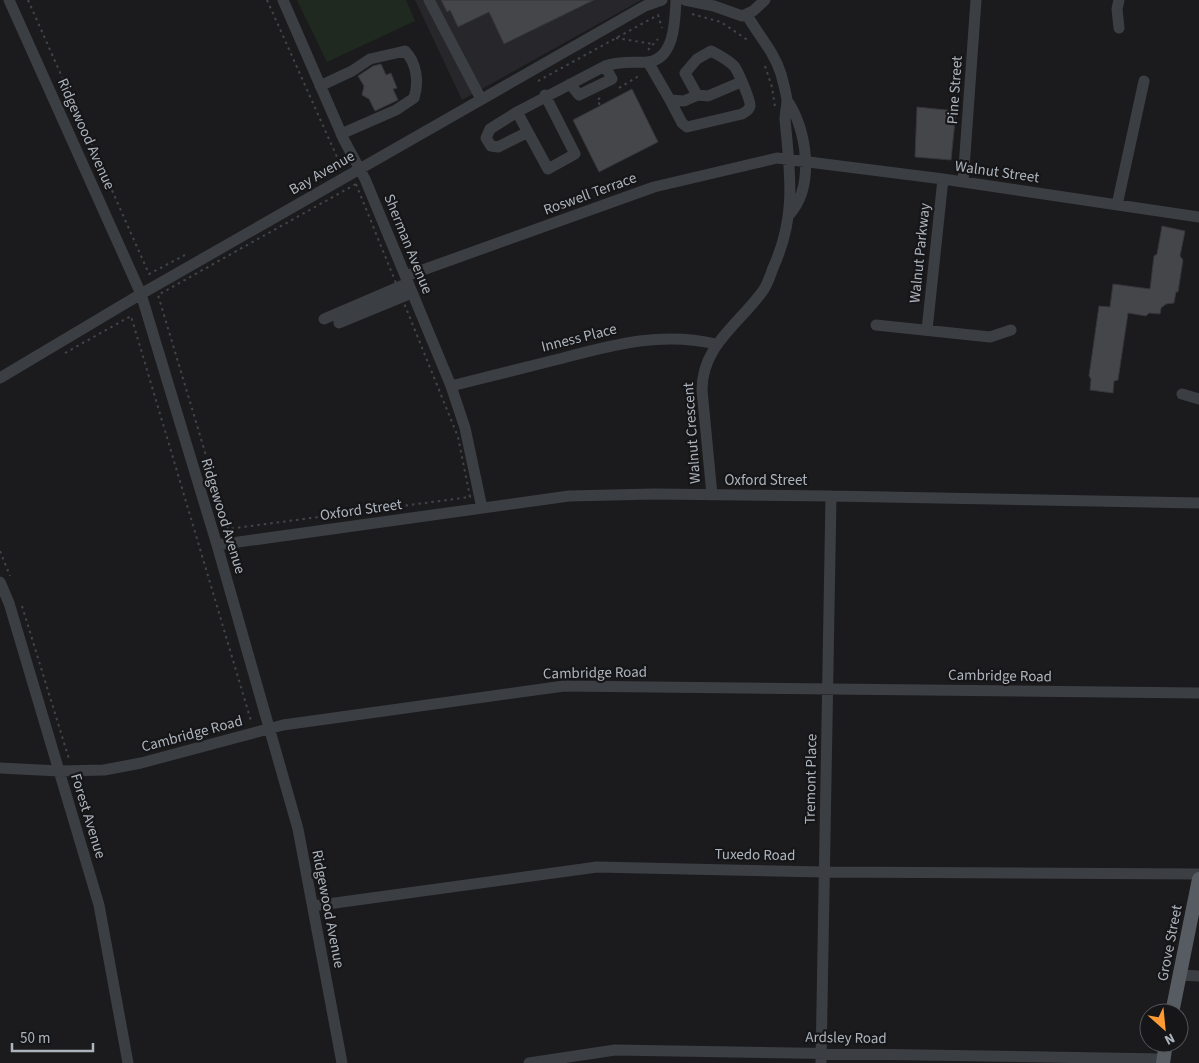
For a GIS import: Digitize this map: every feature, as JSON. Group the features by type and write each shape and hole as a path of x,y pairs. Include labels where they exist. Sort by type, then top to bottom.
{"main road":[{"name":"Grove Street","path":"1174,1003 1199,879"}],"street":[{"name":"Ridgewood Avenue","path":"9,0 140,294 217,545 298,829 342,1063"},
{"name":"Sherman Avenue","path":"283,0 341,134 359,169 406,287 451,386 465,428 482,508"},
{"path":"429,0 481,99"},
{"name":"Bay Avenue","path":"0,378 140,294 481,99 645,6 662,0"},
{"path":"528,132 498,148 491,146 486,138 490,128 545,95 605,66 662,55 672,40 675,26 676,0"},
{"path":"685,0 714,6 735,15 747,15 765,0"},
{"name":"Pine Street","path":"963,182 976,0"},
{"path":"1119,0 1117,9 1119,28"},
{"name":"Walnut Crescent","path":"747,15 777,64 787,100 796,113 806,160 798,205 790,214"},
{"path":"320,86 352,71 370,59 406,51 413,58 417,90 414,98 396,110 341,134"},
{"path":"646,59 682,123 688,127 742,114 750,106 740,74 734,66 711,51 697,59 685,73 692,88 698,95"},
{"path":"1118,205 1144,81"},
{"path":"670,100 684,101 698,95 708,96 741,82"},
{"path":"517,112 548,169 575,154 545,95"},
{"name":"Walnut Crescent","path":"712,495 702,377 705,364 716,344 763,291 781,250 790,214 790,158 785,116 787,100"},
{"name":"Walnut Street","path":"790,158 1199,217"},
{"name":"Roswell Terrace","path":"406,287 654,187 772,159 790,158"},
{"name":"Walnut Parkway","path":"927,330 944,179"},
{"path":"324,319 406,287"},
{"path":"339,323 406,287"},
{"path":"876,325 990,337 1011,330"},
{"name":"Inness Place","path":"451,386 630,340 664,337 696,339 716,344"},
{"path":"1182,394 1199,398"},
{"name":"Oxford Street","path":"217,545 569,496 831,496 1199,503"},
{"name":"Tremont Place","path":"822,1058 831,496"},
{"name":"Forest Avenue","path":"5,580 9,603 99,904 128,1063"},
{"name":"Cambridge Road","path":"0,768 59,771 104,770 141,764 269,728 564,686 1199,693"},
{"name":"Tuxedo Road","path":"313,906 597,867 824,872 1199,874"},
{"path":"1180,975 1199,976"},
{"name":"Ardsley Road","path":"528,1063 615,1050 822,1058 1163,1061"}],"path":[{"path":"28,0 149,274 185,255"},
{"path":"267,0 342,166 333,171"},
{"path":"692,14 721,22 750,41"},
{"path":"534,84 658,15 662,32"},
{"path":"646,59 660,37"},
{"path":"616,38 654,45"},
{"path":"764,63 772,87 776,116"},
{"path":"356,184 406,287 458,437 470,497 228,529 158,295 356,184"},
{"path":"65,354 130,316 251,722"},
{"path":"0,551 5,580"},
{"path":"21,604 70,762"}],"shaded area":[{"path":"297,0 406,0 415,21 327,62"},
{"path":"415,0 641,0 462,100"}],"building":[{"path":"441,0 594,0 504,44 489,12 458,27 450,10 447,12"},
{"path":"381,64 386,75 391,73 397,88 393,89 398,100 375,111 369,99 362,95 364,86 358,76 373,66"},
{"path":"632,89 658,142 599,172 573,120"},
{"path":"917,107 956,111 951,160 915,157"},
{"path":"1162,226 1185,231 1180,256 1183,260 1178,292 1176,292 1174,303 1166,304 1161,308 1160,314 1149,313 1146,316 1128,313 1118,380 1114,381 1113,393 1090,390 1091,379 1089,376 1099,306 1110,307 1113,284 1150,289 1154,256 1157,254"}]}
